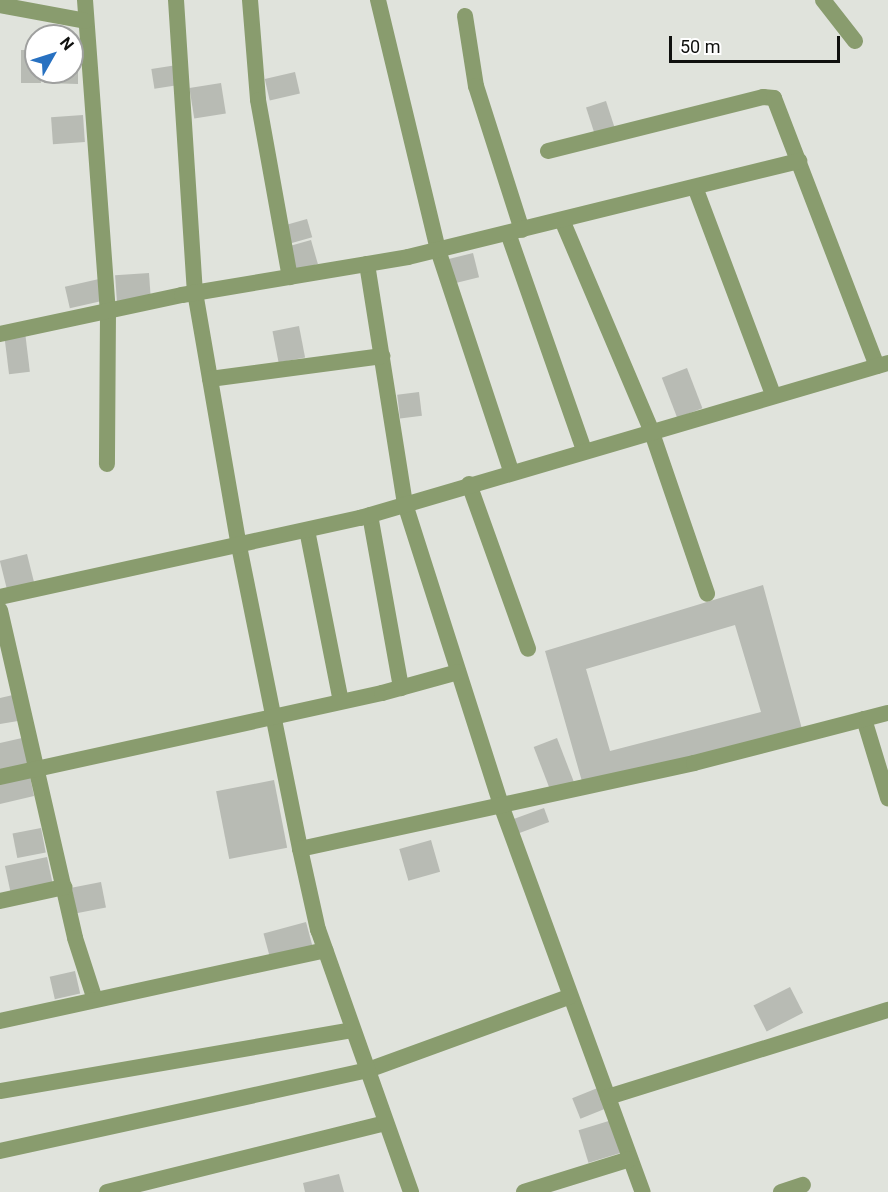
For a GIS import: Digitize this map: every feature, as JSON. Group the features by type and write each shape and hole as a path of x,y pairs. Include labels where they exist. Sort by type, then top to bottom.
{"street":[{"path":"85,0 108,312 107,464"},
{"path":"176,0 195,292 238,546 300,849 325,950 411,1192"},
{"path":"250,0 258,100 290,277"},
{"path":"378,0 438,250 511,471"},
{"path":"823,0 855,41"},
{"path":"0,6 86,21"},
{"path":"465,16 476,86 515,231 584,450"},
{"path":"0,597 370,515 651,429 883,365 799,161 780,106 768,96 548,151"},
{"path":"0,334 195,292 438,250 799,161"},
{"path":"696,187 773,395"},
{"path":"562,220 651,429 707,594"},
{"path":"367,264 405,504 501,805 643,1192"},
{"path":"210,379 382,356"},
{"path":"469,484 528,649"},
{"path":"370,515 400,688"},
{"path":"307,530 341,701"},
{"path":"0,610 64,887 94,997"},
{"path":"0,777 400,688 458,672"},
{"path":"300,849 694,763 888,713"},
{"path":"864,719 888,798"},
{"path":"0,901 64,887"},
{"path":"0,1021 94,997 325,950"},
{"path":"0,1151 368,1070 570,997"},
{"path":"608,1097 888,1010"},
{"path":"0,1091 352,1030"},
{"path":"107,1192 386,1123"},
{"path":"524,1192 630,1159"},
{"path":"781,1192 803,1185"}],"building":[{"path":"21,50 24,50 24,83 21,83"},
{"path":"177,65 180,85 154,89 151,69"},
{"path":"295,72 300,93 270,100 265,79"},
{"path":"221,83 226,114 194,119 189,88"},
{"path":"606,101 615,128 595,134 586,107"},
{"path":"83,115 85,142 53,144 51,117"},
{"path":"307,219 312,237 290,244 285,225"},
{"path":"311,240 318,264 295,271 288,247"},
{"path":"473,253 479,277 455,283 449,259"},
{"path":"149,273 151,299 117,301 115,275"},
{"path":"99,279 104,300 70,308 65,287"},
{"path":"299,326 305,357 279,363 272,331"},
{"path":"25,332 30,372 9,374 4,335"},
{"path":"687,368 702,408 677,418 662,378"},
{"path":"419,392 422,416 400,419 397,395"},
{"path":"27,554 35,585 8,592 0,561"},
{"path":"763,585 802,729 583,785 545,651","holes":["735,625 761,712 610,751 586,669"]},
{"path":"13,695 18,721 0,724 0,698"},
{"path":"22,738 29,766 0,773 0,743"},
{"path":"557,738 574,783 551,792 534,747"},
{"path":"29,772 34,796 0,804 0,779"},
{"path":"274,780 287,848 229,859 216,791"},
{"path":"544,808 549,822 518,833 513,819"},
{"path":"41,828 46,853 17,858 13,834"},
{"path":"431,840 440,872 408,881 399,849"},
{"path":"47,857 53,885 11,894 5,866"},
{"path":"101,882 106,908 77,913 72,888"},
{"path":"306,922 313,949 271,960 263,933"},
{"path":"75,971 80,993 55,999 50,977"},
{"path":"790,987 803,1013 767,1031 753,1006"},
{"path":"600,1087 608,1107 580,1119 572,1098"},
{"path":"612,1120 622,1153 588,1163 579,1130"},
{"path":"339,1174 344,1192 305,1192 303,1183"}]}
